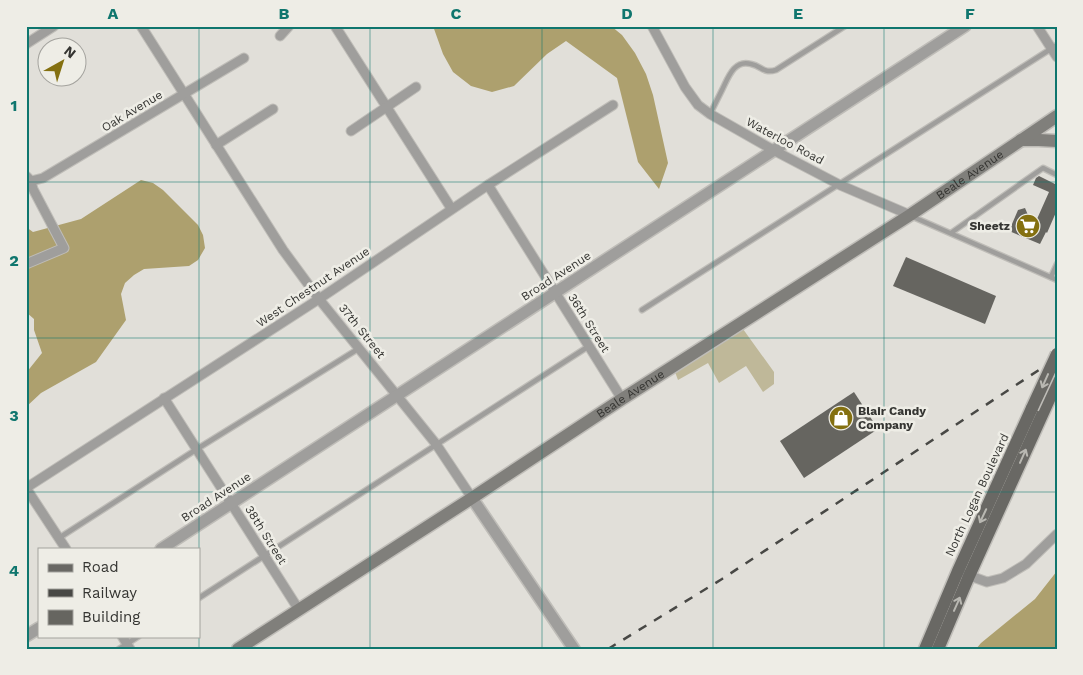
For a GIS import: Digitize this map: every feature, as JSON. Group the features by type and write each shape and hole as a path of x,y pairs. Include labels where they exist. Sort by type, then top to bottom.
{"main road":[{"name":"Beale Avenue","path":"238,649 472,498 622,398 910,215 1057,116"},
{"name":"Beale Avenue","path":"1021,140 1057,127"},
{"path":"1021,140 1057,141"},
{"name":"North Logan Boulevard","path":"938,649 964,573 1032,408 1057,354"},
{"name":"North Logan Boulevard","path":"925,649 1057,382"}],"street":[{"path":"26,44 54,26"},
{"name":"37th Street","path":"141,26 283,250 318,299 436,444 573,647"},
{"path":"280,36 289,26"},
{"path":"335,26 452,208"},
{"name":"Waterloo Road","path":"652,26 689,93 698,105 710,114 840,185 910,215"},
{"name":"Broad Avenue","path":"163,548 965,26"},
{"path":"1037,26 1054,47 1057,57"},
{"name":"Oak Avenue","path":"28,179 44,178 244,58"},
{"path":"351,130 416,87"},
{"name":"West Chestnut Avenue","path":"26,488 318,299 452,208 613,105"},
{"path":"216,145 273,109"},
{"path":"26,264 64,248 28,179"},
{"name":"36th Street","path":"488,185 622,398"},
{"name":"38th Street","path":"164,398 299,610"},
{"path":"26,488 65,548"},
{"path":"964,573 987,582 1003,578 1026,564 1057,534"},
{"path":"26,636 38,629"}],"lane":[{"path":"710,114 730,73 740,64 752,64 770,72 776,70 845,26"},
{"path":"642,310 1054,47"},
{"path":"951,233 1043,168 1057,175"},
{"path":"910,215 1057,280"},
{"path":"1051,277 1057,264"},
{"path":"200,597 589,346"},
{"path":"58,538 358,349"}],"shaded area":[{"path":"433,26 611,26 622,35 635,53 646,74 653,95 668,163 659,189 638,162 617,78 566,41 547,54 514,86 492,92 471,86 453,72 443,54"},
{"path":"141,180 153,183 163,190 198,225 203,235 205,248 198,260 189,266 144,269 134,275 125,283 121,294 126,320 96,362 41,393 26,407 26,373 42,353 34,330 34,319 26,312 26,227 33,232 81,219"},
{"path":"743,329 774,372 774,384 763,392 746,366 719,383 708,363 678,380 675,372"},
{"path":"1057,571 1057,649 976,649 1035,599"}],"building":[{"path":"1039,176 1057,185 1057,210 1040,244 1009,231 1018,210 1025,208 1028,215 1037,219 1049,192 1033,185"},
{"path":"906,257 996,296 985,324 893,286"},
{"path":"854,392 878,429 804,478 780,441"}],"railway":[{"path":"608,649 722,579 1057,358"}],"place":[{"name":"Sheetz","path":"1028,226"},
{"name":"Blair Candy Company","path":"841,418"}]}
